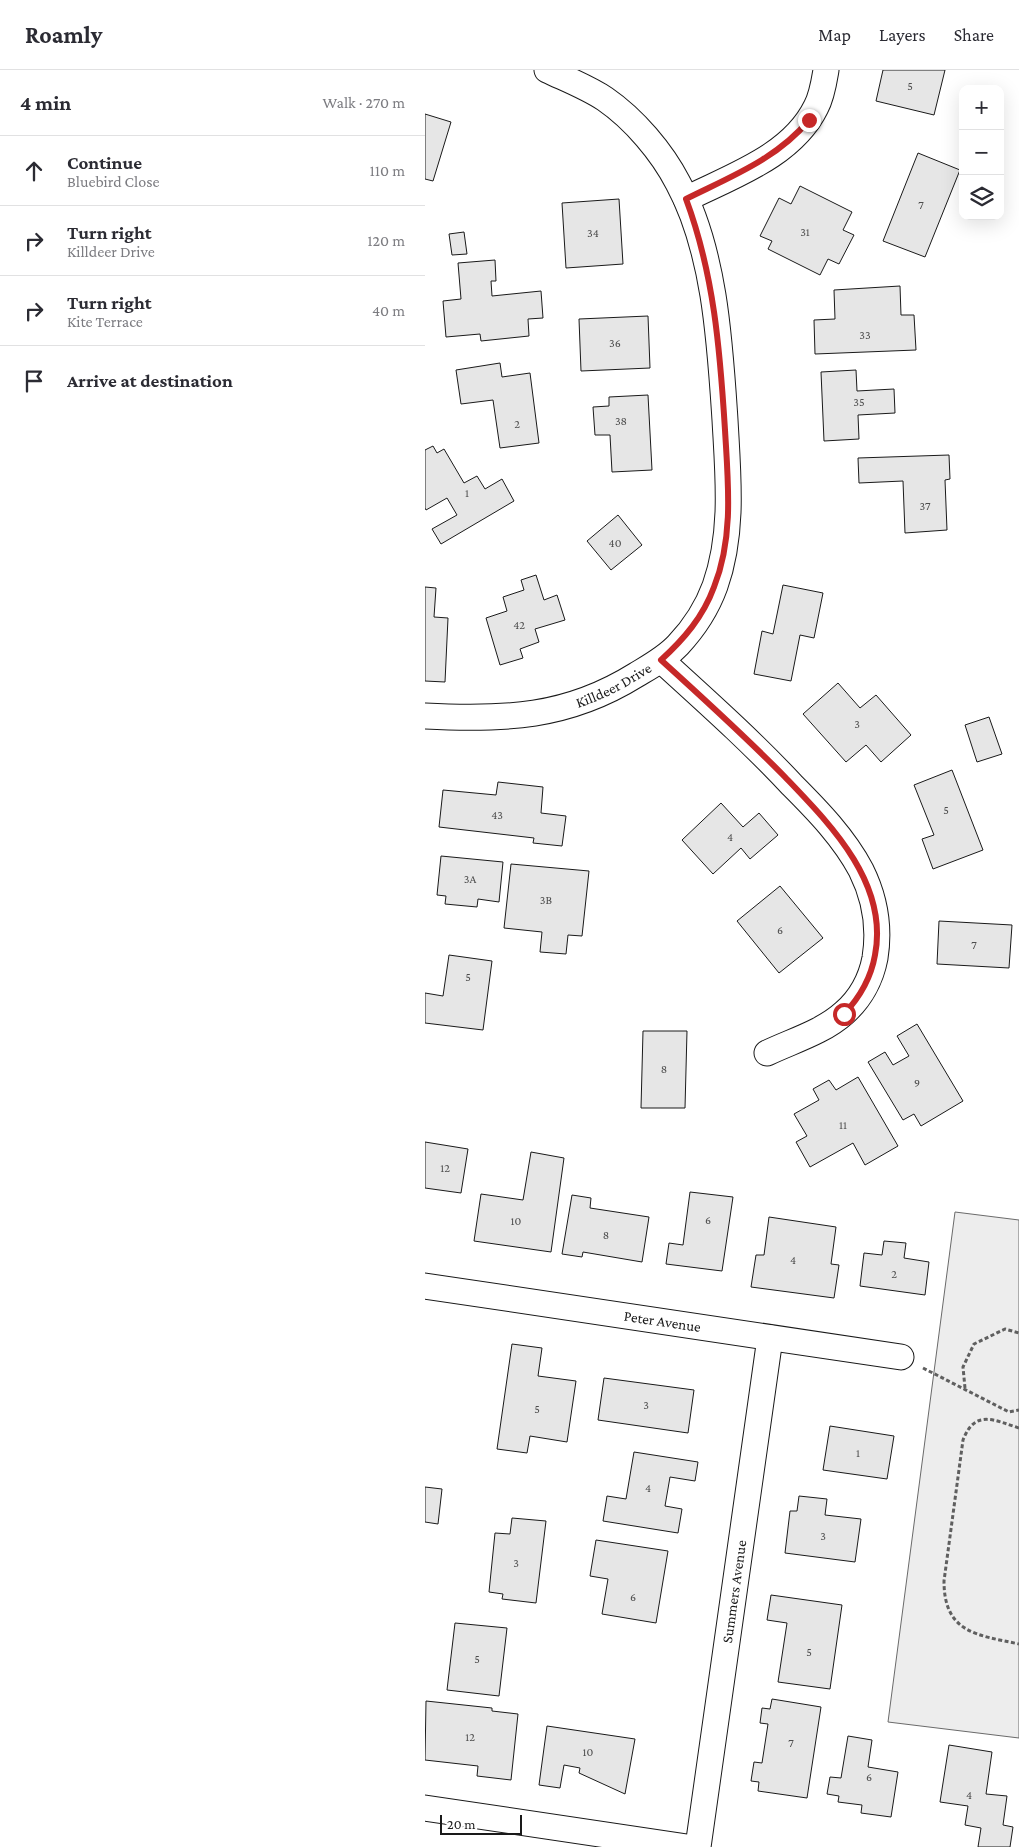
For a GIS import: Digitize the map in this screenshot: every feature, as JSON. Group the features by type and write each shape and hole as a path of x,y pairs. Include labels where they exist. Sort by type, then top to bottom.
{"street":[{"name":"Killdeer Drive","path":"425,716 495,718 527,715 556,710 584,701 624,683 661,660 677,646 706,608 720,568 728,515 729,488 721,352 706,263 696,225 678,182 641,132 606,100 547,70"},
{"path":"686,199 754,166 798,133 809,120 817,106 826,70"},
{"path":"661,660 754,745 819,813 842,841 861,870 874,906 878,934 873,966 869,980 852,1005 844,1014 822,1028 767,1053"},
{"name":"Peter Avenue","path":"425,1286 901,1357"},
{"name":"Summers Avenue","path":"698,1847 770,1338"},
{"path":"425,1808 687,1847"}],"path":[{"path":"965,1388 963,1367 974,1344 1005,1329 1019,1334"},
{"path":"901,1357 1009,1412 1019,1410"},
{"path":"1019,1428 987,1419 979,1420 972,1424 967,1431 963,1440 944,1586 949,1612 965,1629 976,1634 1019,1644"}],"shaded area":[{"path":"955,1212 1019,1220 1019,1738 888,1722"}],"building":[{"path":"883,70 945,70 934,115 876,101"},
{"path":"425,114 451,122 433,181 425,179"},
{"path":"918,153 959,170 925,257 883,241"},
{"path":"800,186 852,212 843,230 854,235 839,264 828,259 820,275 768,249 772,241 760,236 779,198 791,204"},
{"path":"619,199 623,264 566,268 562,203"},
{"path":"464,232 467,254 452,255 449,234"},
{"path":"495,260 496,281 491,281 492,296 541,291 543,318 528,319 529,336 481,341 480,334 446,337 443,301 461,299 458,263"},
{"path":"900,286 901,315 914,315 916,350 815,354 814,320 835,319 834,290"},
{"path":"648,316 650,368 581,371 579,319"},
{"path":"500,363 502,377 530,373 539,443 500,448 493,400 461,404 456,370"},
{"path":"856,370 857,391 894,389 895,413 858,415 859,439 824,441 821,372"},
{"path":"648,395 652,470 612,472 610,435 595,435 593,407 609,406 609,397"},
{"path":"433,446 437,453 444,449 464,483 477,476 485,489 502,479 514,501 441,544 432,529 457,515 447,498 426,510 425,508 425,450"},
{"path":"949,455 950,479 945,480 947,530 905,533 903,481 859,483 858,458"},
{"path":"618,515 642,545 611,570 587,541"},
{"path":"536,575 544,600 557,595 565,620 535,629 539,642 520,649 523,658 500,665 486,618 507,611 503,597 524,590 521,580"},
{"path":"783,585 823,593 814,638 800,635 791,681 754,674 762,631 773,634"},
{"path":"425,587 436,588 434,617 448,618 445,682 425,681"},
{"path":"838,683 860,708 876,695 911,735 881,762 866,745 846,762 803,714"},
{"path":"989,717 1002,754 977,762 965,725"},
{"path":"952,770 983,850 933,869 922,839 934,835 914,785"},
{"path":"498,782 543,787 541,813 566,816 562,846 533,843 534,838 439,827 443,790 496,795"},
{"path":"721,803 743,827 759,813 778,835 750,859 741,848 713,874 682,840"},
{"path":"441,856 503,862 499,902 478,899 477,907 445,904 446,896 437,895"},
{"path":"511,864 589,871 582,936 568,935 566,954 540,952 542,932 504,928"},
{"path":"780,886 823,938 779,973 737,921"},
{"path":"939,921 1012,925 1009,968 937,964"},
{"path":"449,955 492,961 483,1030 425,1023 425,993 443,996"},
{"path":"917,1024 963,1101 921,1126 914,1114 903,1120 868,1062 885,1052 893,1065 909,1056 897,1036"},
{"path":"643,1031 687,1031 685,1108 641,1108"},
{"path":"858,1077 898,1146 865,1165 853,1143 810,1167 796,1142 807,1136 794,1114 819,1100 813,1089 829,1080 836,1090"},
{"path":"425,1142 468,1149 461,1193 425,1188"},
{"path":"531,1152 564,1158 551,1252 474,1241 481,1194 523,1200"},
{"path":"690,1192 733,1197 722,1271 666,1264 669,1243 683,1245"},
{"path":"572,1195 591,1198 590,1208 649,1217 642,1262 583,1252 582,1257 562,1254"},
{"path":"769,1217 836,1227 831,1264 839,1265 834,1298 751,1287 756,1255 764,1255"},
{"path":"884,1241 906,1243 904,1258 929,1262 925,1295 860,1286 864,1253 882,1255"},
{"path":"512,1344 542,1348 538,1376 576,1381 567,1442 530,1436 527,1453 497,1449"},
{"path":"604,1378 694,1390 688,1433 598,1420"},
{"path":"830,1426 894,1436 887,1479 823,1470"},
{"path":"634,1452 698,1462 695,1481 670,1477 665,1506 682,1509 678,1533 603,1521 607,1496 626,1499"},
{"path":"425,1487 442,1489 438,1524 425,1522"},
{"path":"799,1496 827,1499 825,1515 861,1519 855,1562 785,1553 790,1511 797,1511"},
{"path":"512,1518 546,1521 536,1603 502,1599 503,1594 489,1592 495,1533 510,1534"},
{"path":"596,1540 668,1551 656,1623 602,1614 608,1579 590,1576"},
{"path":"771,1595 842,1605 830,1689 778,1682 787,1623 767,1620"},
{"path":"455,1623 507,1628 499,1696 447,1690"},
{"path":"772,1699 821,1707 807,1798 758,1791 759,1782 751,1781 754,1762 762,1763 768,1724 760,1723 762,1708 770,1709"},
{"path":"426,1701 492,1708 492,1711 518,1714 511,1780 477,1776 478,1766 425,1760"},
{"path":"547,1726 635,1739 625,1794 579,1773 580,1768 564,1765 560,1788 539,1785"},
{"path":"848,1736 872,1740 868,1767 898,1772 891,1817 861,1813 862,1805 838,1802 839,1796 827,1794 830,1777 841,1778"},
{"path":"949,1745 992,1752 986,1794 1007,1796 1003,1825 1013,1827 1010,1847 978,1847 981,1828 965,1825 968,1806 940,1802"}],"route":[{"path":"809,120 783,146 754,166 686,199 696,225 706,263 721,352 729,488 728,515 720,568 706,608 677,646 661,660 754,745 819,813 842,841 861,870 874,906 878,934 877,948 869,980 861,994 844,1014"}]}
